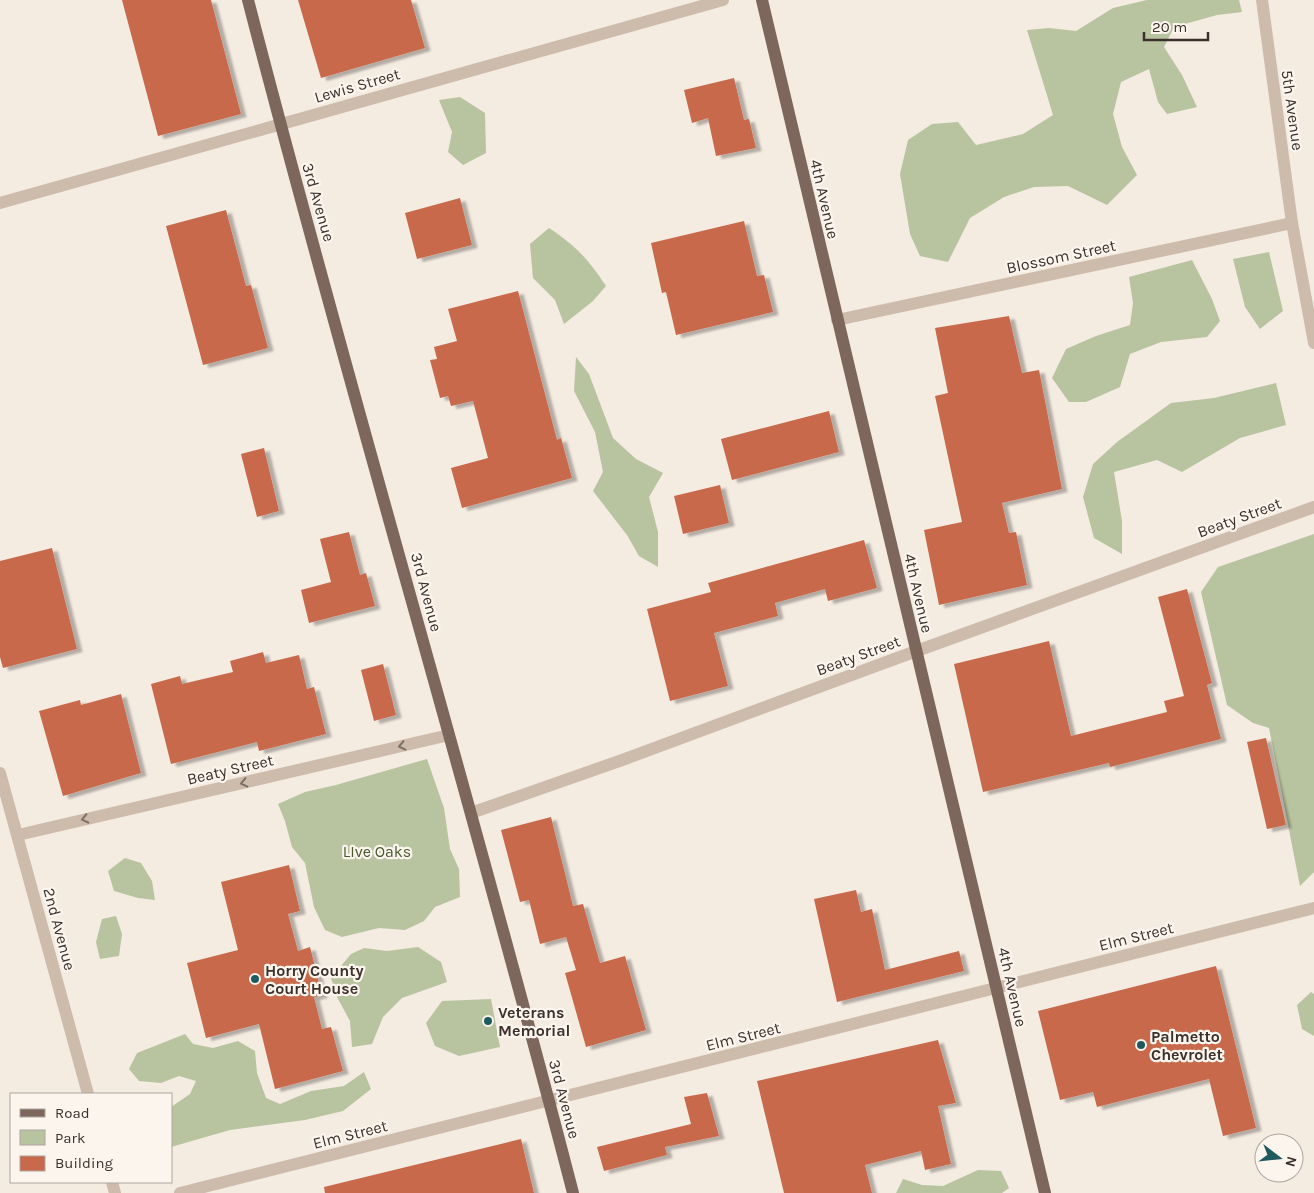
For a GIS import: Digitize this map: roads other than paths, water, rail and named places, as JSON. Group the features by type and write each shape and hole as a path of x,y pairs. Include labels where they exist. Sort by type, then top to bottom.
{"main road":[{"name":"3rd Avenue","path":"248,0 280,124 471,813 573,1193"},
{"name":"4th Avenue","path":"762,0 1045,1193"}],"street":[{"name":"Lewis Street","path":"0,203 723,0"},
{"name":"5th Avenue","path":"1262,0 1292,223 1314,343"},
{"name":"Blossom Street","path":"837,320 1292,223"},
{"name":"Beaty Street","path":"471,813 625,759 916,651 1314,508"},
{"name":"Beaty Street","path":"18,835 449,735"},
{"name":"2nd Avenue","path":"0,773 88,1093"},
{"name":"Elm Street","path":"180,1193 1314,908"}],"place":[{"name":"Horry County Court House","path":"255,979"},
{"name":"Veterans Memorial","path":"488,1021"},
{"name":"Palmetto Chevrolet","path":"1141,1045"}],"park label":[{"name":"LIve Oaks","path":"377,851"}]}
